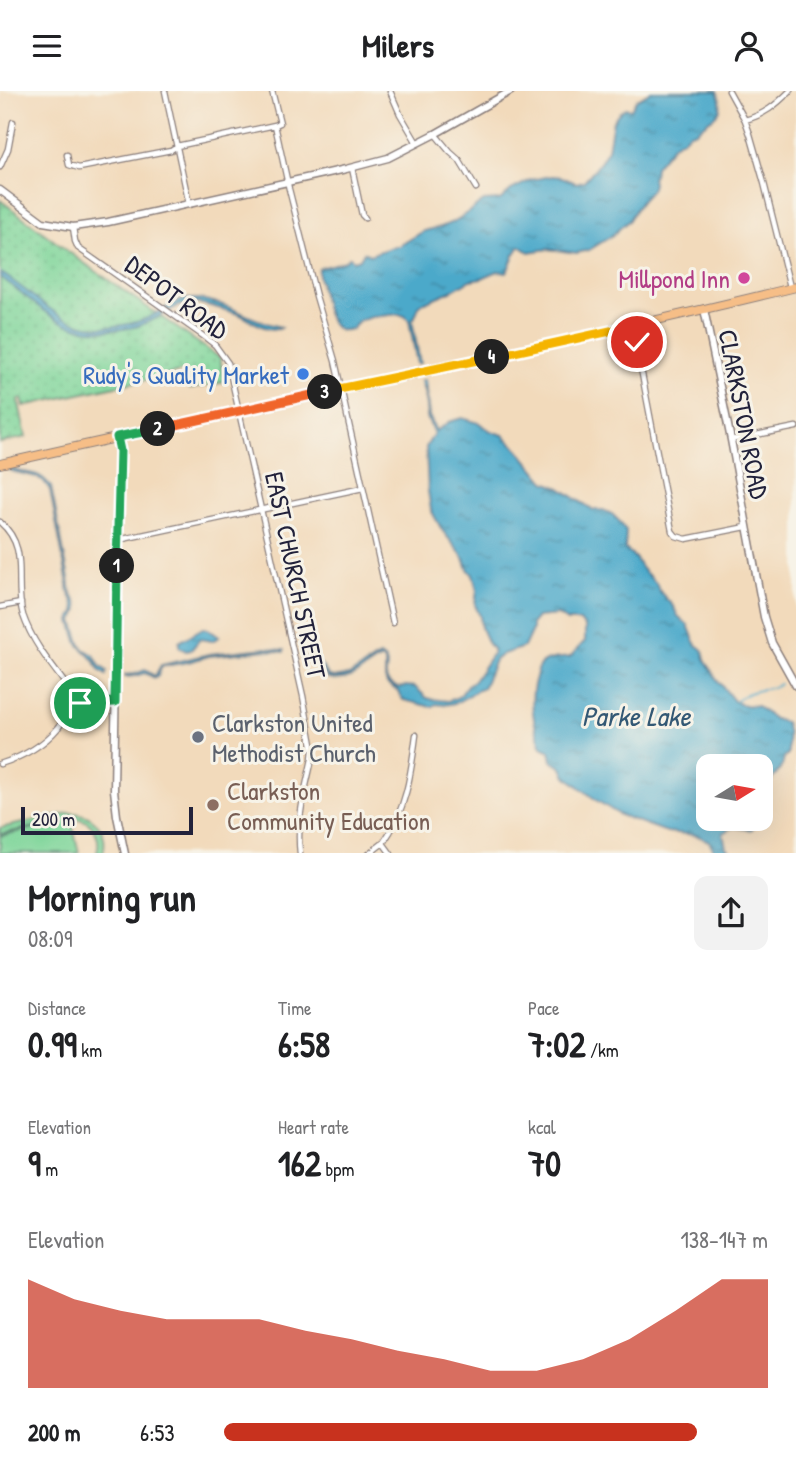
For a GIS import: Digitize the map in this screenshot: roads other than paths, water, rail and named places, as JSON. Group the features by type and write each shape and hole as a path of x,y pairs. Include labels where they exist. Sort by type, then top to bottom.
{"main road":[{"path":"0,464 415,375 793,288"}],"street":[{"path":"165,91 189,204"},
{"path":"67,155 69,165 79,168 171,150 177,146 275,125 280,123 272,91"},
{"path":"390,91 417,144"},
{"path":"0,190 43,222 73,227 108,222 352,168 388,157 417,144 511,91"},
{"path":"729,91 745,120 793,288"},
{"path":"745,120 768,111 790,91"},
{"path":"0,167 8,149 13,122"},
{"path":"275,125 341,389 393,623"},
{"path":"435,134 459,160 476,188"},
{"path":"352,168 362,215 365,218"},
{"name":"DEPOT ROAD","path":"73,227 78,248 215,345 228,363 240,411"},
{"name":"CLARKSTON ROAD","path":"704,309 769,637 796,686"},
{"path":"633,326 672,531 676,536 686,539 746,527"},
{"name":"EAST CHURCH STREET","path":"240,411 313,747 299,816 300,853"},
{"path":"731,440 796,427"},
{"path":"117,437 120,451 114,790 125,853"},
{"path":"118,540 363,488"},
{"path":"0,522 15,539 19,553 23,615 36,643 80,703"},
{"path":"0,607 21,603"},
{"path":"0,764 19,758 38,746 59,727 74,706 80,703 115,702"},
{"path":"369,853 383,843 394,828 404,803 411,776 416,735"},
{"path":"383,843 391,853"}],"water":[{"path":"651,91 717,91 720,108 697,130 673,145 655,167 651,190 628,221 610,237 589,250 577,253 548,249 529,252 520,246 507,272 498,271 470,280 422,303 412,320 420,363 417,364 409,320 405,316 399,314 372,317 359,321 352,329 340,330 335,327 325,306 318,276 320,268 346,261 348,257 353,261 360,259 364,252 370,255 399,246 424,231 454,222 484,201 500,200 511,190 531,180 552,176 576,183 584,181 608,150 613,121 618,114 625,108 631,109 636,100"},
{"path":"0,272 49,308 79,324 116,326 140,321 177,302 201,299 282,327 271,329 238,314 190,303 130,328 77,328 51,315 0,277"},
{"name":"Parke Lake","path":"425,380 429,416 436,431 449,422 462,418 479,423 503,435 545,482 560,488 593,510 612,514 626,531 625,548 688,625 696,645 703,650 716,678 734,701 742,705 757,706 774,719 785,722 788,755 784,757 774,777 774,754 696,754 696,831 727,831 723,833 726,848 730,853 716,853 709,841 696,835 667,832 620,815 566,776 562,768 552,761 550,751 542,747 532,703 538,669 546,661 570,657 585,641 585,627 580,621 567,621 558,615 537,617 532,623 532,630 524,647 503,654 495,660 483,688 456,703 436,704 432,707 403,700 398,691 387,684 385,678 385,662 381,658 350,677 336,680 328,678 315,662 301,659 315,660 329,676 343,677 380,656 386,662 386,679 390,684 398,688 415,687 427,698 448,701 461,695 493,653 481,628 475,605 477,590 473,575 431,510 426,447 434,434 427,417 421,381"},
{"path":"6,468 41,477 51,487 70,589 78,605 73,620 80,643 107,671 106,675 78,644 71,621 75,609 69,592 50,490 40,479"},
{"path":"203,628 219,637 212,641 200,639 191,650 186,651 179,647 179,642"},
{"path":"266,648 284,652 266,650 209,656 164,666 155,678 145,673 125,677 145,670 155,676 161,665 209,654"}],"waterway":[{"path":"737,701 752,692 780,684"}],"place":[{"name":"Millpond Inn","path":"744,278"},
{"name":"Rudy's Quality Market","path":"303,374"},
{"name":"Clarkston United Methodist Church","path":"198,737"},
{"name":"Clarkston Community Education","path":"213,805"}]}
